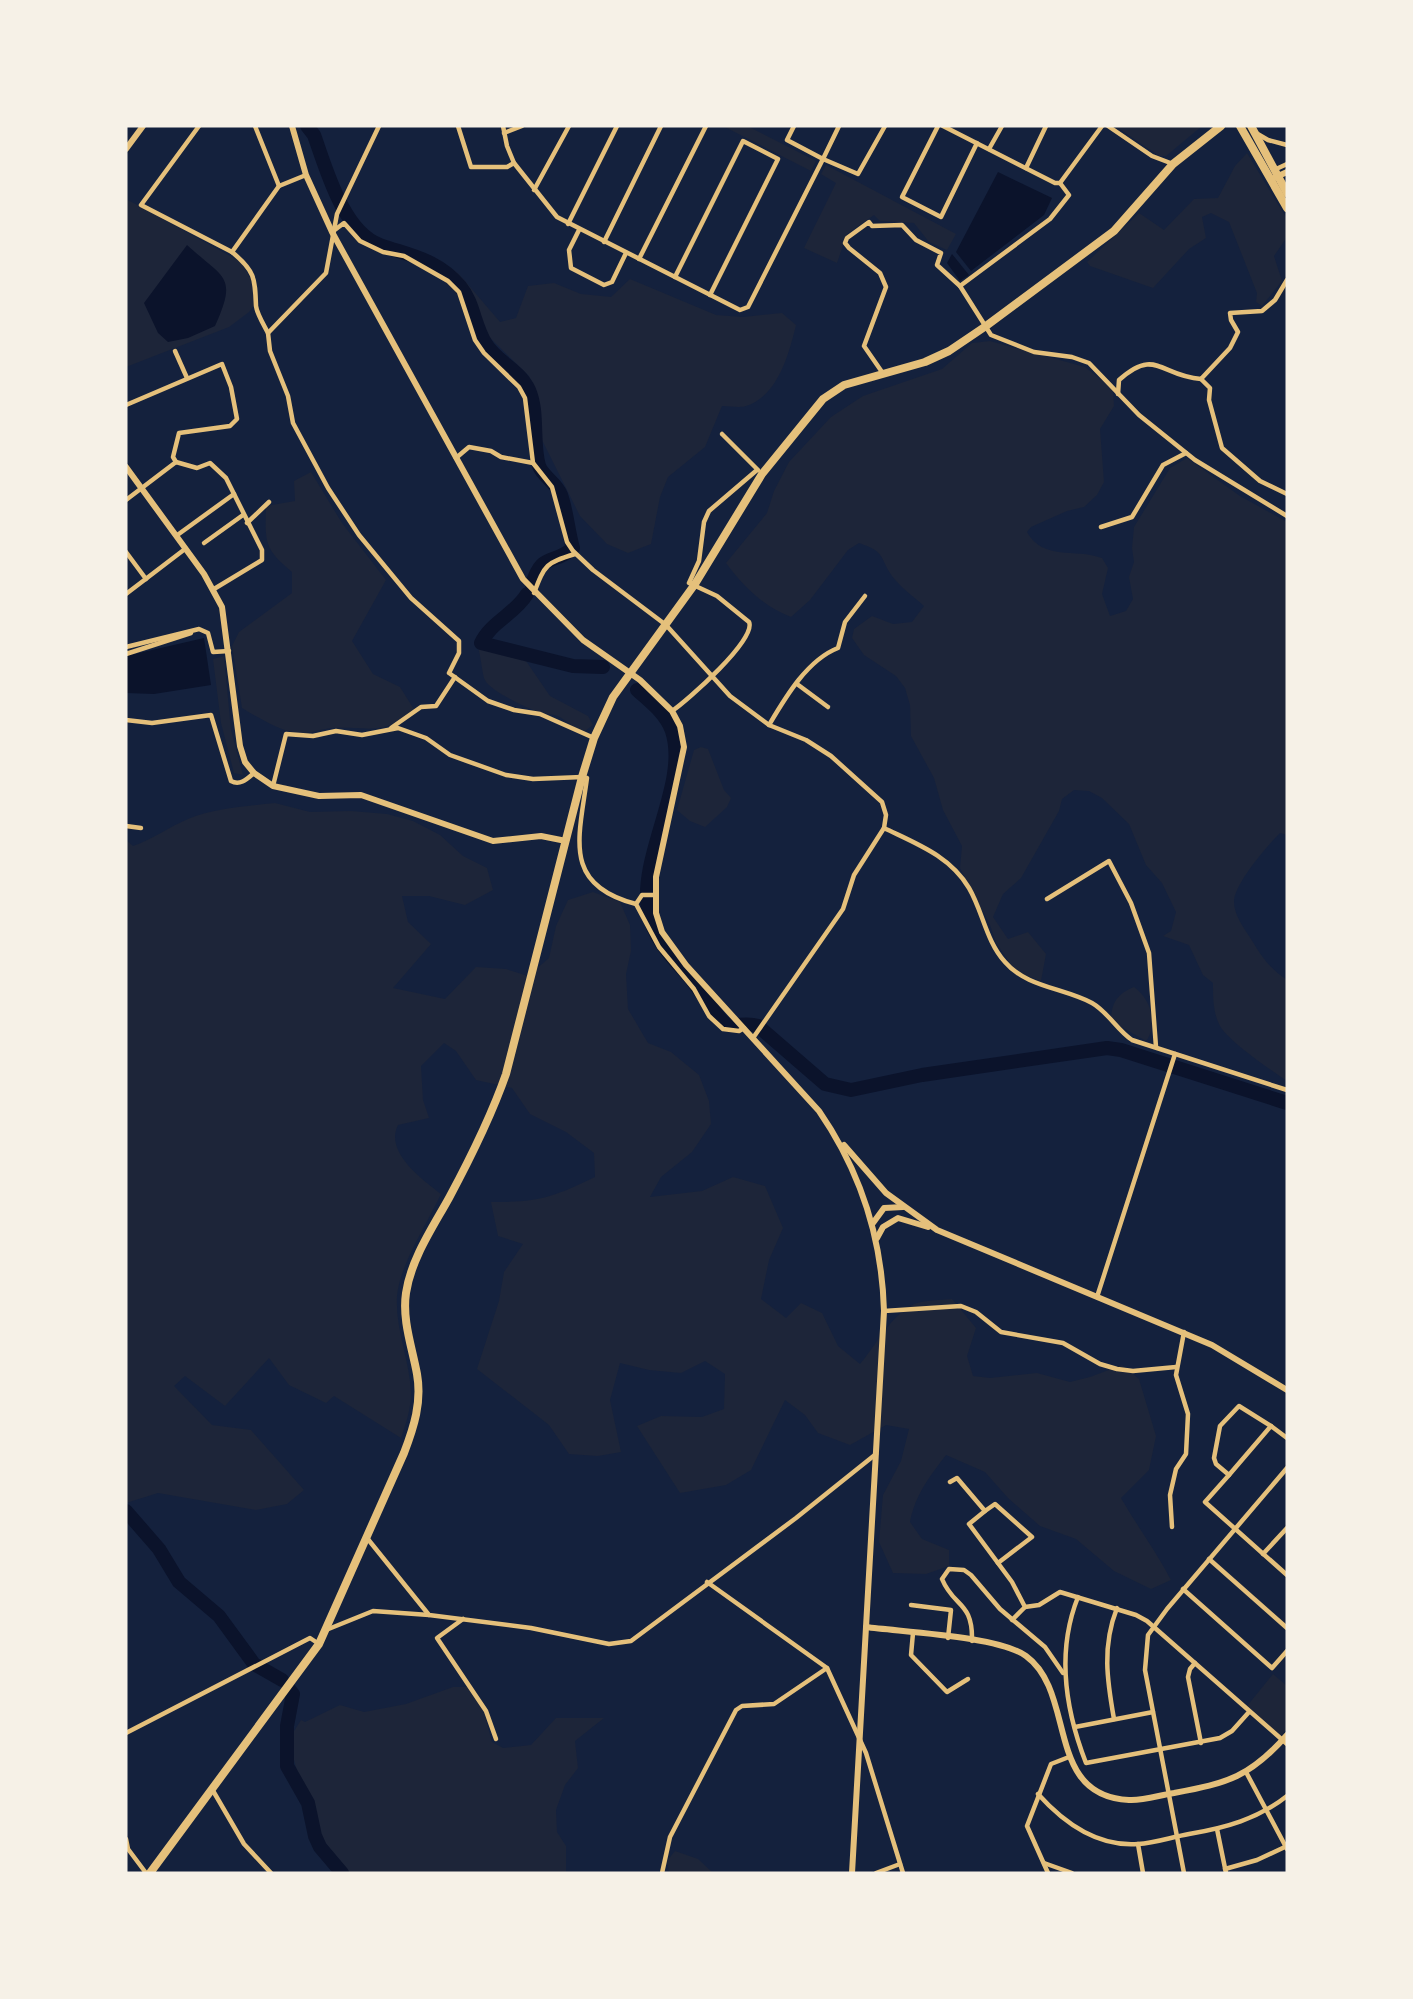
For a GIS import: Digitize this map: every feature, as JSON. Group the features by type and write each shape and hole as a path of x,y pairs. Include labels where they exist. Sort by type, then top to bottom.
{"main road":[{"path":"148,1873 319,1644 415,1423 419,1397 418,1376 405,1309 406,1292 412,1270 495,1106 506,1074 582,777 594,738 613,697 695,584 760,472 823,399 844,385 949,351 986,326 1114,231 1173,164 1221,126"},
{"path":"1240,126 1287,193"},
{"path":"1252,129 1287,208"}],"street":[{"path":"126,149 143,126"},
{"path":"199,126 141,205 232,252 245,263 255,278 258,295 256,308 268,333 270,351 288,396 293,423 307,452 359,535 411,598 459,641 459,653 449,673 488,701 514,710 540,714 594,738"},
{"path":"255,126 279,186"},
{"path":"292,126 306,175 332,232 506,551 534,593 583,640 660,697 672,711 680,726 684,747 652,895 662,932 673,949 819,1111 837,1137 886,1193 937,1230"},
{"path":"268,333 326,273 337,214 379,126"},
{"path":"458,126 471,167 514,164"},
{"path":"503,126 514,164 557,218 740,310 748,307 839,126"},
{"path":"504,133 522,126"},
{"path":"534,190 569,126"},
{"path":"568,225 617,126"},
{"path":"604,242 662,126"},
{"path":"639,259 706,126"},
{"path":"794,126 787,140 858,174 885,126"},
{"path":"938,126 902,197 941,217 977,143"},
{"path":"942,126 1060,183 1069,195 1050,219 960,286"},
{"path":"989,149 1002,126"},
{"path":"1026,168 1047,126"},
{"path":"1060,183 1102,126"},
{"path":"1108,126 1152,156 1173,164"},
{"path":"1252,129 1268,140 1287,145"},
{"path":"675,277 743,141 778,159 710,295"},
{"path":"1274,175 1287,164"},
{"path":"1274,175 1287,172"},
{"path":"232,252 279,186 306,175"},
{"path":"882,372 864,346 886,286 880,273 845,243 847,238 869,222 872,226 902,225 916,240 941,253 937,265 960,286 991,335 1034,352 1072,357 1089,363 1101,373 1118,394 1186,453 1221,477 1287,516"},
{"path":"332,232 344,223 360,241 383,252 404,256 448,280 459,292 476,340 484,353 519,387 525,398 533,463 552,487 573,551 666,625 730,696 769,725 806,740 845,767 882,802 886,815 884,828 854,875 843,909 753,1038"},
{"path":"579,230 568,250 571,268 604,285 612,282 626,253"},
{"path":"1201,379 1230,348 1238,332 1230,313 1262,311 1275,300 1287,280"},
{"path":"175,351 187,378"},
{"path":"1118,394 1119,380 1135,366 1148,362 1186,378 1201,379 1210,388 1209,400 1222,448 1260,481 1287,494"},
{"path":"126,405 222,364 231,387 237,418 230,426 179,433 173,457 176,462 197,468 210,462 226,478 262,550 262,560 214,589"},
{"path":"672,711 738,649 751,626 717,596 690,583 699,561 704,522 709,511 760,472 722,434"},
{"path":"456,458 469,447 491,451 501,457 533,463"},
{"path":"1101,527 1132,517 1163,465 1186,453"},
{"path":"126,500 176,462"},
{"path":"126,467 214,589 222,607 240,746 245,762 254,773 273,786 319,796 361,795 493,841 541,836 566,841"},
{"path":"176,536 234,494"},
{"path":"247,523 269,501"},
{"path":"204,543 243,515"},
{"path":"126,594 185,549"},
{"path":"534,593 543,567 573,551"},
{"path":"126,552 146,579"},
{"path":"126,567 133,562"},
{"path":"769,725 797,684 826,653 838,648 845,622 866,596"},
{"path":"126,647 199,629 208,633 213,652 229,651"},
{"path":"126,654 191,634 191,631"},
{"path":"273,786 286,734 313,736 336,731 362,735 391,728 421,707 436,706 455,677"},
{"path":"797,684 828,707"},
{"path":"126,720 152,723 211,715 231,781 235,783 245,781 254,773"},
{"path":"391,728 426,738 450,756 506,775 533,779 587,778 578,846 592,884 612,898 636,904 658,947 699,996 709,1016 723,1029 739,1031 744,1028"},
{"path":"126,826 141,828"},
{"path":"884,828 937,854 955,869 969,889 991,942 1017,974 1092,1004 1120,1032 1132,1040 1156,1047 1175,1056 1287,1090"},
{"path":"1047,899 1109,861 1131,903 1149,953 1156,1047"},
{"path":"636,904 642,895 652,895"},
{"path":"1096,1297 1175,1056"},
{"path":"837,1137 854,1169 873,1223 877,1238 884,1311 852,1873"},
{"path":"873,1223 884,1208 892,1205 903,1207"},
{"path":"877,1238 883,1227 898,1218 937,1230 1184,1332 1212,1345 1287,1390"},
{"path":"884,1311 961,1306 976,1312 1001,1332 1063,1343 1100,1364 1117,1370 1133,1371 1176,1367"},
{"path":"1172,1527 1170,1495 1176,1469 1186,1454 1188,1414 1176,1367 1184,1332"},
{"path":"1228,1475 1216,1464 1214,1458 1220,1426 1239,1406 1287,1438"},
{"path":"1271,1426 1205,1502 1287,1575"},
{"path":"326,1630 373,1611 531,1628 609,1644 631,1641 707,1582 796,1518 876,1454"},
{"path":"1184,1873 1145,1670 1146,1650 1153,1626 1287,1468"},
{"path":"950,1482 957,1478 985,1511"},
{"path":"998,1563 1032,1537 995,1504 969,1524 998,1563 1025,1607"},
{"path":"1263,1554 1287,1528"},
{"path":"367,1538 429,1616"},
{"path":"1209,1559 1287,1628"},
{"path":"972,1641 973,1625 969,1612 942,1580 949,1569 964,1570 971,1575 1012,1620 1045,1647 1064,1673"},
{"path":"707,1582 827,1668 866,1753 903,1873"},
{"path":"1183,1589 1272,1668 1287,1651"},
{"path":"866,1627 996,1643 1014,1649 1039,1668 1048,1682 1069,1757 1087,1782 1113,1797 1130,1800 1212,1786 1246,1772 1285,1740 1249,1712 1153,1626 1136,1615 1060,1592 1039,1605 1025,1607 1012,1620"},
{"path":"1078,1597 1069,1624 1064,1673 1075,1727 1086,1763 1201,1743 1232,1731 1249,1712"},
{"path":"911,1605 951,1610 948,1638"},
{"path":"1114,1719 1106,1672 1106,1645 1117,1608"},
{"path":"463,1619 437,1638 486,1711 496,1738"},
{"path":"913,1633 911,1655 947,1692 968,1679"},
{"path":"126,1733 310,1638 319,1644"},
{"path":"1195,1663 1188,1677 1201,1743"},
{"path":"662,1873 670,1837 736,1710 742,1706 774,1704 827,1668"},
{"path":"1075,1727 1153,1712"},
{"path":"1048,1873 1027,1826 1051,1764 1069,1757"},
{"path":"1217,1829 1226,1871 1287,1847 1246,1772"},
{"path":"212,1789 244,1844 271,1873"},
{"path":"1038,1794 1055,1812 1073,1826 1094,1837 1138,1844 1217,1829 1267,1810 1287,1796"},
{"path":"126,1839 128,1849 148,1873"},
{"path":"1138,1844 1143,1873"},
{"path":"1044,1863 1072,1873"},
{"path":"876,1873 900,1864"}],"shaded area":[{"path":"723,126 747,126 816,161 811,171"},
{"path":"1115,126 1202,126 1166,156 1159,156"},
{"path":"1247,153 1287,219 1287,237 1274,256 1282,281 1262,306 1256,302 1257,293 1229,222 1211,213 1202,217 1206,238 1189,249 1153,288 1090,266 1087,262 1139,213 1164,230 1194,199 1218,198 1235,166"},
{"path":"826,165 956,234 947,250 929,242 914,223 880,221 874,215 847,234 837,263 804,248 836,183 821,174"},
{"path":"998,172 1052,198 1044,215 971,271 956,252"},
{"path":"126,199 241,262 253,283 255,304 249,312 229,327 126,367"},
{"path":"187,245 218,272 226,287 226,297 215,326 188,338 168,342 158,333 144,303"},
{"path":"952,254 969,275 960,281 947,263"},
{"path":"441,261 459,274 500,322 516,318 528,286 554,283 581,294 611,297 630,279 716,315 743,317 782,313 796,325 786,361 774,384 757,401 746,406 722,406 705,447 668,477 660,497 651,544 628,553 607,544 580,516 536,428 537,399 529,376 481,329 459,297 436,273"},
{"path":"990,341 1085,367 1113,389 1114,406 1100,429 1104,482 1097,495 1084,507 1067,511 1031,527 1027,532 1042,547 1102,558 1108,568 1102,594 1110,616 1126,611 1133,599 1129,577 1134,562 1132,548 1134,527 1170,468 1187,458 1240,496 1287,522 1287,835 1280,833 1260,856 1239,885 1234,902 1240,921 1259,951 1287,980 1287,1081 1250,1054 1223,1030 1216,1014 1213,983 1203,975 1189,945 1163,936 1171,931 1176,912 1162,883 1146,865 1129,824 1102,798 1089,791 1074,790 1062,799 1059,811 1021,878 1003,894 993,917 1008,939 1028,932 1046,954 1041,981 1016,972 996,943 990,925 960,868 962,846 943,810 934,778 911,736 910,705 905,688 896,676 864,655 852,638 854,629 872,616 893,624 912,622 924,606 895,580 878,552 859,543 848,550 810,600 791,617 781,613 755,595 726,563 767,513 774,491 789,462 831,417 863,396 942,369 972,343"},
{"path":"311,472 342,523 386,580 352,641 373,674 400,687 415,711 383,727 332,728 296,733 275,726 242,708 232,646 239,632 292,593 292,572 276,557 268,544 266,506 295,501 294,481"},
{"path":"204,638 211,685 154,694 126,693 126,656"},
{"path":"477,644 524,658 550,696 588,716 593,725 585,731 580,730 558,716 533,710 494,689 485,680"},
{"path":"224,656 231,730 243,775 234,773 221,723 213,659"},
{"path":"701,747 708,749 724,790 731,798 727,807 705,827 690,821 677,810 694,750"},
{"path":"275,803 310,812 351,811 387,814 413,821 440,835 463,856 487,868 493,890 465,905 429,896 402,896 408,922 431,944 393,988 445,999 476,967 506,969 528,976 549,958 556,926 568,900 593,892 620,902 630,925 631,951 626,974 628,1009 648,1043 671,1052 699,1075 709,1101 711,1124 692,1152 661,1177 650,1197 702,1191 733,1177 765,1186 783,1228 769,1260 761,1299 786,1318 801,1303 822,1313 838,1346 860,1364 891,1323 905,1309 923,1302 952,1299 976,1328 967,1356 973,1376 990,1378 1037,1373 1070,1382 1122,1365 1139,1379 1156,1436 1149,1470 1121,1498 1171,1580 1151,1589 1114,1571 1076,1539 1040,1526 1008,1498 985,1472 946,1455 919,1494 910,1522 922,1539 949,1550 949,1566 926,1574 893,1573 879,1542 883,1495 901,1461 909,1429 886,1425 850,1445 818,1433 805,1415 785,1400 751,1470 726,1485 680,1493 637,1426 661,1416 702,1417 724,1409 725,1374 705,1361 681,1373 649,1370 620,1363 610,1400 621,1452 598,1456 569,1454 549,1425 477,1369 499,1301 504,1272 523,1244 498,1236 491,1202 534,1200 567,1190 595,1177 594,1153 566,1132 530,1114 512,1088 476,1080 456,1051 444,1043 421,1066 423,1100 429,1118 398,1125 395,1135 396,1145 407,1164 441,1194 403,1271 397,1296 398,1321 411,1393 409,1411 401,1438 334,1396 326,1403 289,1385 269,1358 225,1406 185,1376 174,1386 212,1425 251,1430 304,1490 287,1504 256,1510 158,1493 126,1503 126,840 133,846 198,815 231,808"},
{"path":"1134,987 1140,992 1151,1012 1152,1027 1146,1041 1111,1021 1112,1009 1116,1000"},
{"path":"1273,1674 1287,1686 1287,1729 1281,1736 1247,1706"},
{"path":"453,1687 469,1687 484,1713 492,1742 503,1748 531,1745 556,1718 604,1718 575,1741 578,1768 565,1785 556,1810 557,1832 566,1846 566,1873 341,1873 331,1859 314,1827 289,1739 301,1720 305,1722 340,1705 364,1712 406,1704"},
{"path":"675,1851 698,1859 713,1873 669,1873 667,1861"}],"waterway":[{"path":"307,126 314,135 338,198 356,227 367,238 380,245 433,264 451,277 465,293 486,344 496,356 520,376 529,390 534,408 539,466 561,495 573,548 560,557 544,563 532,585"},
{"path":"527,594 491,629 481,643 573,666 603,667"},
{"path":"637,690 666,719 672,731 675,751 670,796 650,866 647,888 650,920 663,945 723,1022 731,1025 758,1026 825,1084 851,1090 922,1075 1107,1048 1121,1050 1287,1103"},
{"path":"126,1511 159,1549 179,1582 219,1616 254,1664 282,1680"},
{"path":"289,1689 293,1694 287,1726 287,1766 308,1803 315,1836 320,1847 342,1873"}]}
